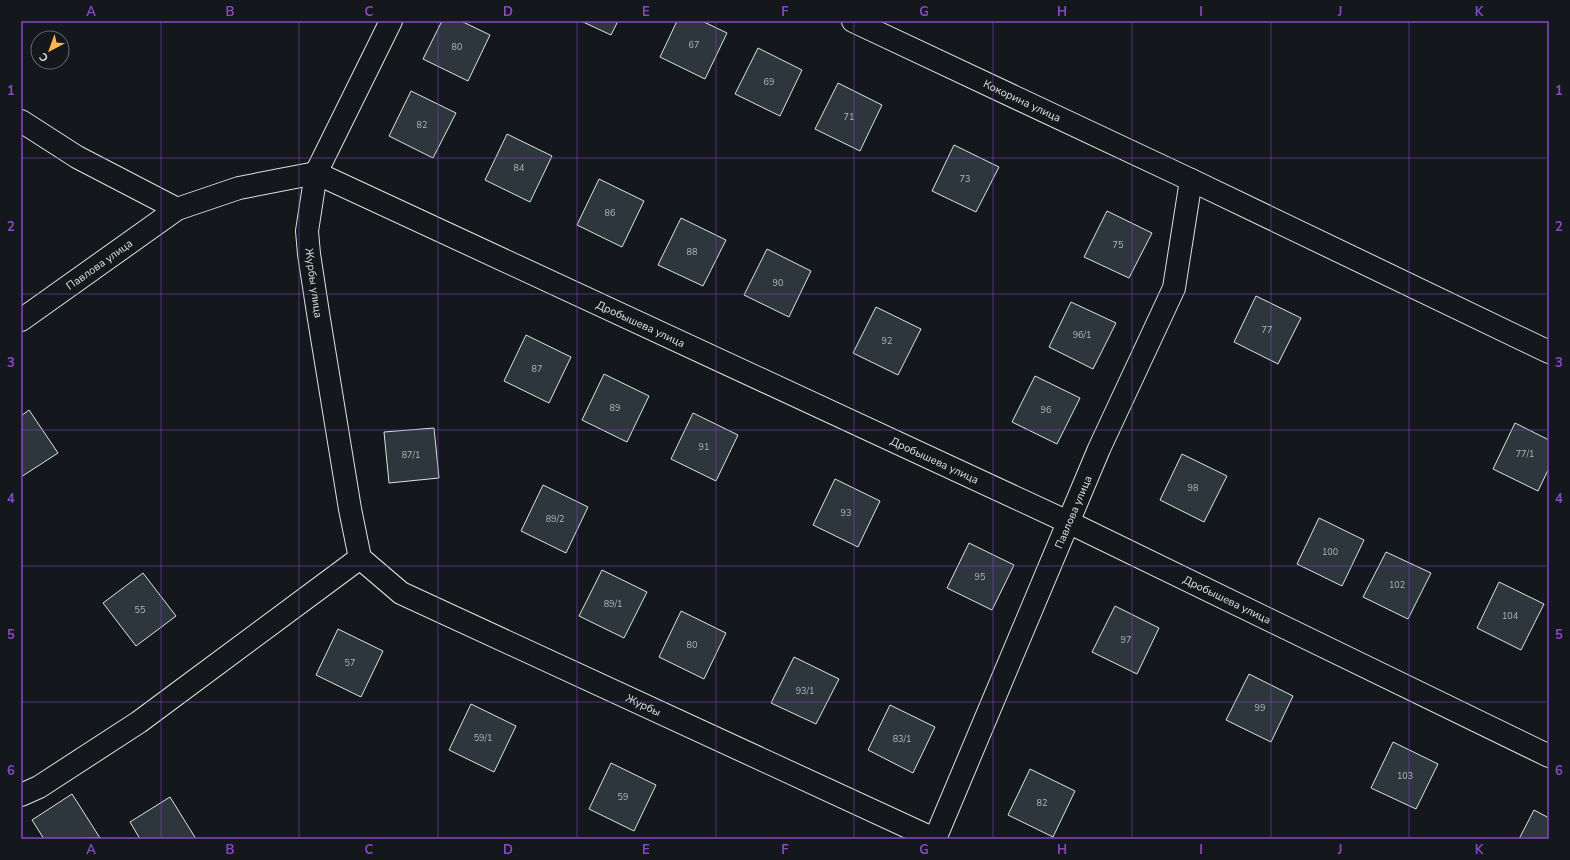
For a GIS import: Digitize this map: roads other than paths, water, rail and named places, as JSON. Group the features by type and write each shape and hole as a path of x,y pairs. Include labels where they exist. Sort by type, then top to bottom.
{"street":[{"name":"Журбы улица","path":"360,558 350,510 309,254 307,231 316,173 391,21"},
{"name":"Кокорина улица","path":"853,21 1191,180 1549,352"},
{"path":"21,122 77,156 177,208"},
{"name":"Павлова улица","path":"21,320 177,208 239,188 316,173"},
{"name":"Дробышева улица","path":"316,173 1068,522 1549,756"},
{"name":"Павлова улица","path":"935,839 1099,449 1174,288 1191,180"},
{"path":"21,796 39,787 140,722 360,558"},
{"name":"Журбы","path":"360,558 401,593 935,839"}]}
